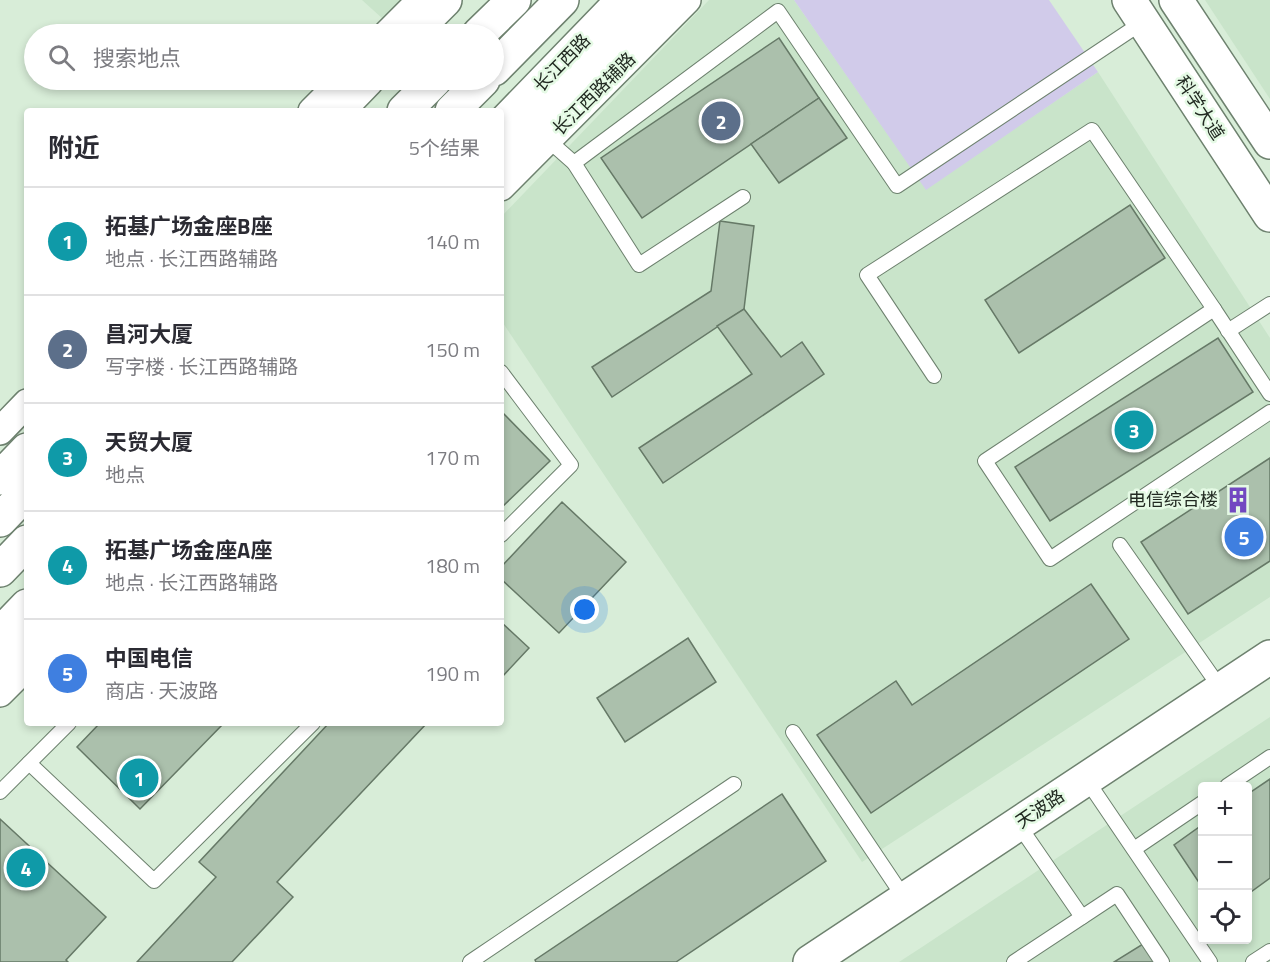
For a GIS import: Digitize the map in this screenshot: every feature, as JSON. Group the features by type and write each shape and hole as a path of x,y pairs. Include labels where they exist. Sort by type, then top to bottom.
{"main road":[{"path":"421,24 445,0"},
{"path":"443,24 466,0"},
{"path":"489,24 514,0"},
{"path":"504,59 562,0"},
{"name":"长江西路","path":"504,123 623,0"},
{"path":"504,157 660,0"},
{"path":"1176,0 1270,142"},
{"name":"科学大道","path":"1136,11 1270,215"},
{"path":"340,108 357,90"},
{"path":"361,108 379,90"},
{"path":"407,108 425,90"},
{"path":"455,108 473,90"},
{"path":"0,455 24,431"},
{"path":"0,478 24,453"},
{"path":"0,520 24,495"},
{"path":"0,570 24,545"},
{"path":"0,633 24,609"},
{"path":"0,664 24,640"},
{"name":"天波路","path":"810,962 1270,657"}],"street":[{"path":"397,24 421,0"},
{"name":"长江西路辅路","path":"504,184 687,0"},
{"path":"315,108 333,90"},
{"path":"0,431 24,406"},
{"path":"0,693 24,669"}],"lane":[{"path":"574,163 778,11 897,186 1136,11"},
{"path":"934,376 867,275 1092,130 1270,394"},
{"path":"548,140 574,163 639,266 742,197"},
{"path":"1228,331 1270,304"},
{"path":"1214,309 985,461 1050,559 1270,412"},
{"path":"504,376 571,465 504,532"},
{"path":"1120,545 1221,689"},
{"path":"0,792 66,726"},
{"path":"29,763 154,881 310,726"},
{"path":"793,732 905,899"},
{"path":"1233,782 1270,757"},
{"path":"1086,779 1210,962"},
{"path":"470,962 734,784"},
{"path":"1134,849 1198,806"},
{"path":"1018,824 1082,916"},
{"path":"1014,962 1117,894 1162,962"},
{"path":"1253,962 1270,951"}],"shaded area":[{"path":"362,0 421,0 397,24 389,24"},
{"path":"709,0 794,0 926,189 1098,72 1270,338 1270,597 862,862 504,325 504,214"},
{"path":"794,0 1049,0 1098,72 926,190"},
{"path":"1205,0 1270,0 1270,99"},
{"path":"1270,717 1270,962 899,962"}],"building":[{"path":"779,38 819,98 642,218 601,158"},
{"path":"819,98 847,138 779,183 751,144"},
{"path":"1130,205 1165,258 1019,353 985,300"},
{"path":"720,221 754,226 744,309 612,397 592,367 711,291"},
{"path":"744,309 781,357 802,342 824,374 663,483 639,448 752,374 717,326"},
{"path":"1218,338 1253,392 1050,521 1015,467"},
{"path":"504,414 550,461 504,505"},
{"name":"电信综合楼","path":"1270,458 1270,561 1188,614 1141,542"},
{"path":"562,502 626,562 559,633 504,582 504,564"},
{"path":"1091,584 1129,639 871,813 817,735 896,681 912,705"},
{"path":"504,625 529,648 504,675"},
{"path":"688,638 716,682 625,742 597,698"},
{"path":"97,726 221,726 140,809 77,747"},
{"path":"326,726 424,726 277,882 293,897 232,962 137,962 216,877 199,862"},
{"path":"1270,779 1270,878 1252,891 1252,836 1252,791"},
{"path":"782,794 826,861 676,962 536,962 535,960"},
{"path":"0,819 106,917 66,960 68,962 0,962"},
{"path":"1198,828 1198,881 1174,845"},
{"path":"1143,944 1155,962 1114,962"}],"place":[{"name":"昌河大厦","path":"721,121"},
{"name":"天贸大厦","path":"1134,430"},
{"name":"电信综合楼","path":"1238,500"},
{"name":"中国电信","path":"1244,537"},
{"name":"拓基广场金座B座","path":"139,778"},
{"name":"拓基广场金座A座","path":"26,868"}]}
